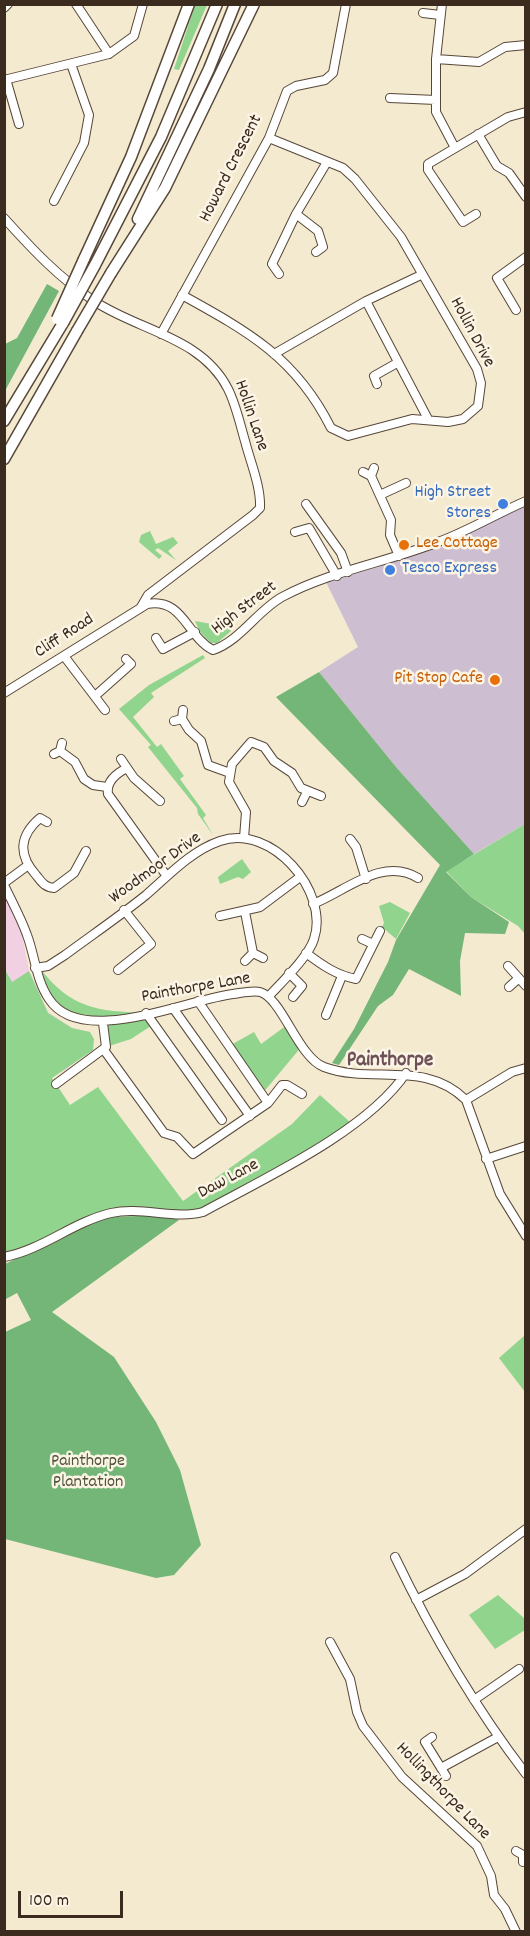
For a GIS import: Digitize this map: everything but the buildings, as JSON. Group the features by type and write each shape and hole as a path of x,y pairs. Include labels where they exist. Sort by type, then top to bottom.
{"highway":[{"path":"4,421 49,346 84,259 131,156 189,4"},
{"path":"60,321 95,265 161,137 217,4"},
{"path":"111,273 167,162 210,69 235,4"},
{"path":"6,456 111,273 165,188 254,4"}],"street":[{"path":"4,8 8,4"},
{"path":"76,4 109,54"},
{"path":"19,124 5,80 109,54 134,36 143,4"},
{"name":"Howard Crescent","path":"161,334 269,138 287,91 296,86 325,80 333,73 346,4"},
{"path":"442,4 436,59 436,116 455,148"},
{"path":"423,13 440,15"},
{"path":"436,59 479,62 505,47 525,45"},
{"path":"54,201 84,143 89,115 71,64"},
{"path":"390,98 436,100"},
{"path":"476,214 463,222 429,170 428,164 508,117 525,112"},
{"path":"478,135 497,166 509,173 525,197"},
{"name":"Hollin Drive","path":"182,295 230,322 274,354 298,375 310,390 336,433 354,436 412,419 428,418 448,422 463,418 477,406 481,383 477,369 401,237 355,179 343,168 269,138"},
{"path":"279,274 272,264 296,214 327,162"},
{"path":"296,214 318,231 323,247 316,252"},
{"name":"Hollin Lane","path":"4,218 60,278 96,303 179,342 207,360 227,388 260,502 254,515 148,595 141,607"},
{"path":"516,310 497,278 525,257"},
{"path":"274,354 366,301 421,275"},
{"path":"366,301 428,418"},
{"path":"377,384 374,375 397,363"},
{"path":"363,472 373,472 380,495 392,520 390,535 399,556"},
{"path":"380,495 402,488"},
{"name":"High Street","path":"141,607 154,603 167,604 178,612 213,650 220,648 262,611 282,597 348,572 440,542 525,501"},
{"path":"306,504 341,553 348,572"},
{"path":"295,532 309,528 338,576"},
{"name":"Cliff Road","path":"4,693 141,607"},
{"path":"156,638 162,653 195,632"},
{"path":"64,656 105,710"},
{"path":"95,696 131,664 126,659"},
{"path":"180,717 201,741 208,765 230,773"},
{"path":"269,996 306,953 316,932 313,904 300,876 279,852 268,845 244,838 246,812 231,790 230,773 238,756 251,742 256,742 264,747 274,761 292,773 296,783 307,792 321,796"},
{"path":"59,749 75,762 84,779 107,787"},
{"path":"121,759 134,778 160,801"},
{"path":"127,768 111,780 107,787 112,801 124,814 166,875"},
{"path":"302,802 307,792"},
{"path":"47,822 40,818 24,836 22,852 27,866 42,884 54,888 83,865 86,851"},
{"name":"Woodmoor Drive","path":"35,968 48,966 66,955 166,875 220,841 244,838"},
{"path":"350,839 356,847 366,879"},
{"path":"356,847 366,842"},
{"path":"4,884 27,866"},
{"path":"313,904 332,897 350,884 395,869 407,868 418,878"},
{"path":"219,916 245,912 260,906 300,876"},
{"name":"Painthorpe Lane","path":"4,884 28,937 35,968 48,999 61,1012 74,1019 103,1023 198,1001 259,991 269,996 302,1046 323,1066 363,1074 406,1074 448,1086 466,1100"},
{"path":"118,970 151,944 124,910"},
{"path":"245,912 253,953 262,958"},
{"path":"306,953 342,976 356,979 380,931"},
{"path":"362,939 373,944"},
{"path":"245,961 253,953"},
{"path":"508,966 525,986"},
{"path":"288,973 302,986 293,997"},
{"path":"326,1015 326,1006 342,976"},
{"path":"509,987 519,978"},
{"path":"198,1001 268,1103"},
{"path":"172,1008 250,1116"},
{"path":"146,1013 220,1117 209,1121"},
{"path":"103,1023 105,1050 164,1133 177,1137 193,1154 268,1103 282,1085 287,1085 302,1094"},
{"path":"56,1084 105,1050"},
{"path":"525,1068 512,1072 466,1100 500,1194 525,1236"},
{"name":"Daw Lane","path":"4,1257 23,1253 69,1230 112,1213 145,1211 186,1215 203,1212 353,1125 396,1088 406,1074"},
{"path":"486,1159 525,1146"},
{"path":"416,1600 465,1574 525,1529"},
{"path":"395,1557 416,1600 474,1700 525,1774"},
{"name":"Hollingthorpe Lane","path":"330,1641 350,1679 357,1712 363,1725 402,1777 477,1846 491,1876 494,1895 505,1909 516,1932"},
{"path":"474,1700 519,1669"},
{"path":"432,1737 425,1742 446,1776"},
{"path":"441,1768 498,1737"}],"shaded area":[{"path":"525,501 525,824 474,854 396,767 319,672 358,647 325,580 399,556"},
{"path":"4,893 22,935 29,971 48,1012 72,1028 90,1032 94,1046 66,1070 4,1096"}],"green space":[{"path":"195,5 207,5 179,70 174,69"},
{"path":"47,284 59,291 5,391 5,344 17,338"},
{"path":"150,531 156,544 173,537 178,543 168,551 176,560 158,548 155,550 162,556 159,559 139,542 141,535"},
{"path":"195,621 228,627 231,631 217,643 211,643 200,632"},
{"path":"203,655 205,658 151,693 154,697 133,717 157,747 161,744 184,776 180,779 206,815 203,818 213,835 198,814 197,808 148,747 151,745 119,709 149,685"},
{"path":"319,672 396,767 474,854 446,872 471,897 509,922 505,934 465,933 460,961 461,996 409,969 393,995 378,1006 339,1065 332,1063 354,1029 388,962 396,940 440,865 276,697"},
{"path":"525,824 525,934 518,926 471,897 446,871"},
{"path":"242,859 251,872 243,879 238,877 220,884 218,877"},
{"path":"390,902 410,913 396,939 382,927 384,923 379,906"},
{"path":"39,967 62,992 86,1005 113,1011 146,1013 154,1024 131,1039 106,1047 103,1023 85,1022 48,998"},
{"path":"4,968 12,982 29,971 48,1013 72,1028 90,1032 94,1039 93,1050 52,1078 70,1105 98,1087 183,1201 292,1124 320,1095 351,1123 313,1150 203,1212 113,1213 5,1257"},
{"path":"287,1025 302,1046 262,1094 229,1046 254,1032 261,1044"},
{"name":"Painthorpe Plantation","path":"164,1215 179,1220 52,1312 114,1357 156,1422 180,1470 201,1545 174,1575 156,1578 5,1539 5,1332 31,1320 17,1293 6,1299 5,1264 77,1229 110,1217"},
{"path":"525,1335 525,1392 499,1358"},
{"path":"498,1595 525,1619 525,1630 495,1649 469,1615"}],"place":[{"name":"High Street Stores","path":"503,504"},
{"name":"Lee Cottage","path":"404,545"},
{"name":"Tesco Express","path":"390,570"},
{"name":"Pit Stop Cafe","path":"495,680"}],"district":[{"name":"Painthorpe","path":"390,1062"}]}
